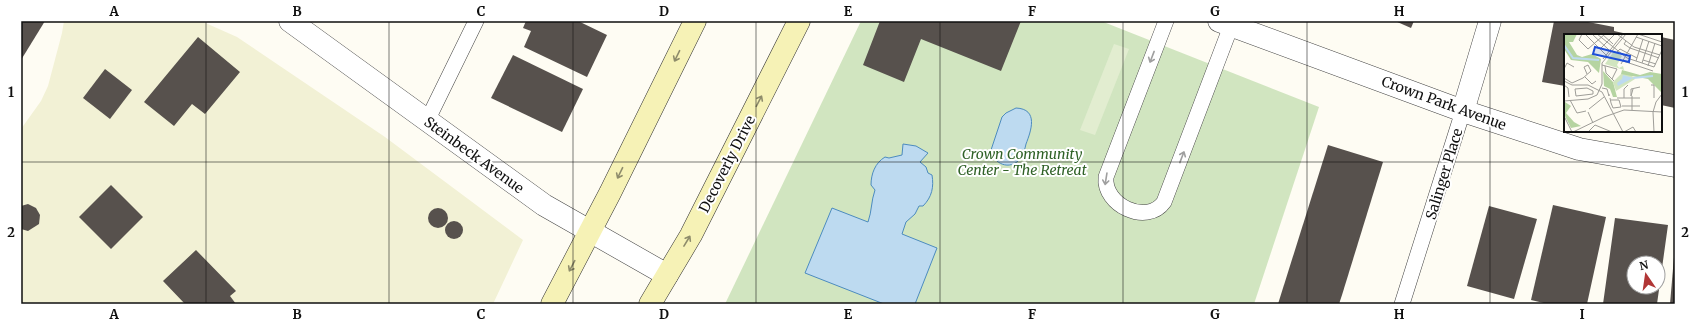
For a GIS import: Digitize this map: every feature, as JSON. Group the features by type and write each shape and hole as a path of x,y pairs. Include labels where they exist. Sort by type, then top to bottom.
{"street":[{"name":"Steinbeck Avenue","path":"290,21 544,205 667,275"},
{"path":"552,304 590,232 694,21"},
{"name":"Decoverly Drive","path":"650,304 691,235 799,21"},
{"name":"Salinger Place","path":"1463,111 1490,21"},
{"name":"Crown Park Avenue","path":"1225,23 1463,111 1579,149 1675,166"}],"lane":[{"path":"427,121 476,21"},
{"path":"1166,21 1106,177 1107,191 1111,198 1116,203 1138,212 1153,211 1164,202 1225,23"},
{"name":"Salinger Place","path":"1402,304 1463,111"}],"green space":[{"path":"64,21 201,21 237,37 385,137 523,240 493,304 21,304 21,129 41,101 48,86"},
{"name":"Crown Community Center - The Retreat","path":"861,21 1101,21 1319,107 1254,304 725,304"},
{"path":"1114,44 1129,49 1095,135 1080,130"}],"water":[{"path":"1016,108 1023,109 1031,116 1032,122 1030,133 1024,152 1020,159 1012,165 1002,164 995,159 991,150 1002,117 1006,113"},
{"path":"903,144 916,146 928,153 920,162 926,167 928,173 932,175 933,179 932,192 923,206 919,206 915,214 906,222 902,234 937,248 915,304 884,304 805,273 832,208 868,222 875,190 871,185 874,169 885,157 889,158 902,155"}],"building":[{"path":"21,21 45,21 21,60"},
{"path":"526,21 578,21 607,35 587,77 524,47 531,31 523,28"},
{"path":"880,21 1021,21 1001,71 921,39 904,82 863,65"},
{"path":"1395,21 1414,21 1411,28"},
{"path":"1554,21 1583,21 1614,27 1614,31 1628,34 1564,34 1564,86 1542,82"},
{"path":"198,37 240,72 205,114 192,104 174,126 144,102"},
{"path":"1662,37 1675,40 1675,108 1662,105"},
{"path":"513,55 583,89 562,132 491,98"},
{"path":"105,69 132,90 110,119 83,98"},
{"path":"1328,145 1383,162 1342,295 1339,304 1278,304"},
{"path":"111,185 143,217 111,249 79,217"},
{"path":"28,204 36,208 40,215 39,224 28,231 21,229 21,206"},
{"path":"1553,205 1606,217 1587,304 1548,304 1531,300"},
{"path":"1489,206 1537,219 1514,299 1467,286"},
{"path":"438,208 445,211 448,218 445,225 438,228 431,225 428,218 431,211"},
{"path":"1615,218 1668,225 1664,255 1626,255 1626,295 1658,295 1657,304 1603,304"},
{"path":"450,221 458,221 463,226 461,237 458,239 450,239 445,234 445,226"},
{"path":"196,250 236,291 230,296 236,304 185,304 163,281"},
{"path":"1674,257 1675,304 1670,304"}]}
